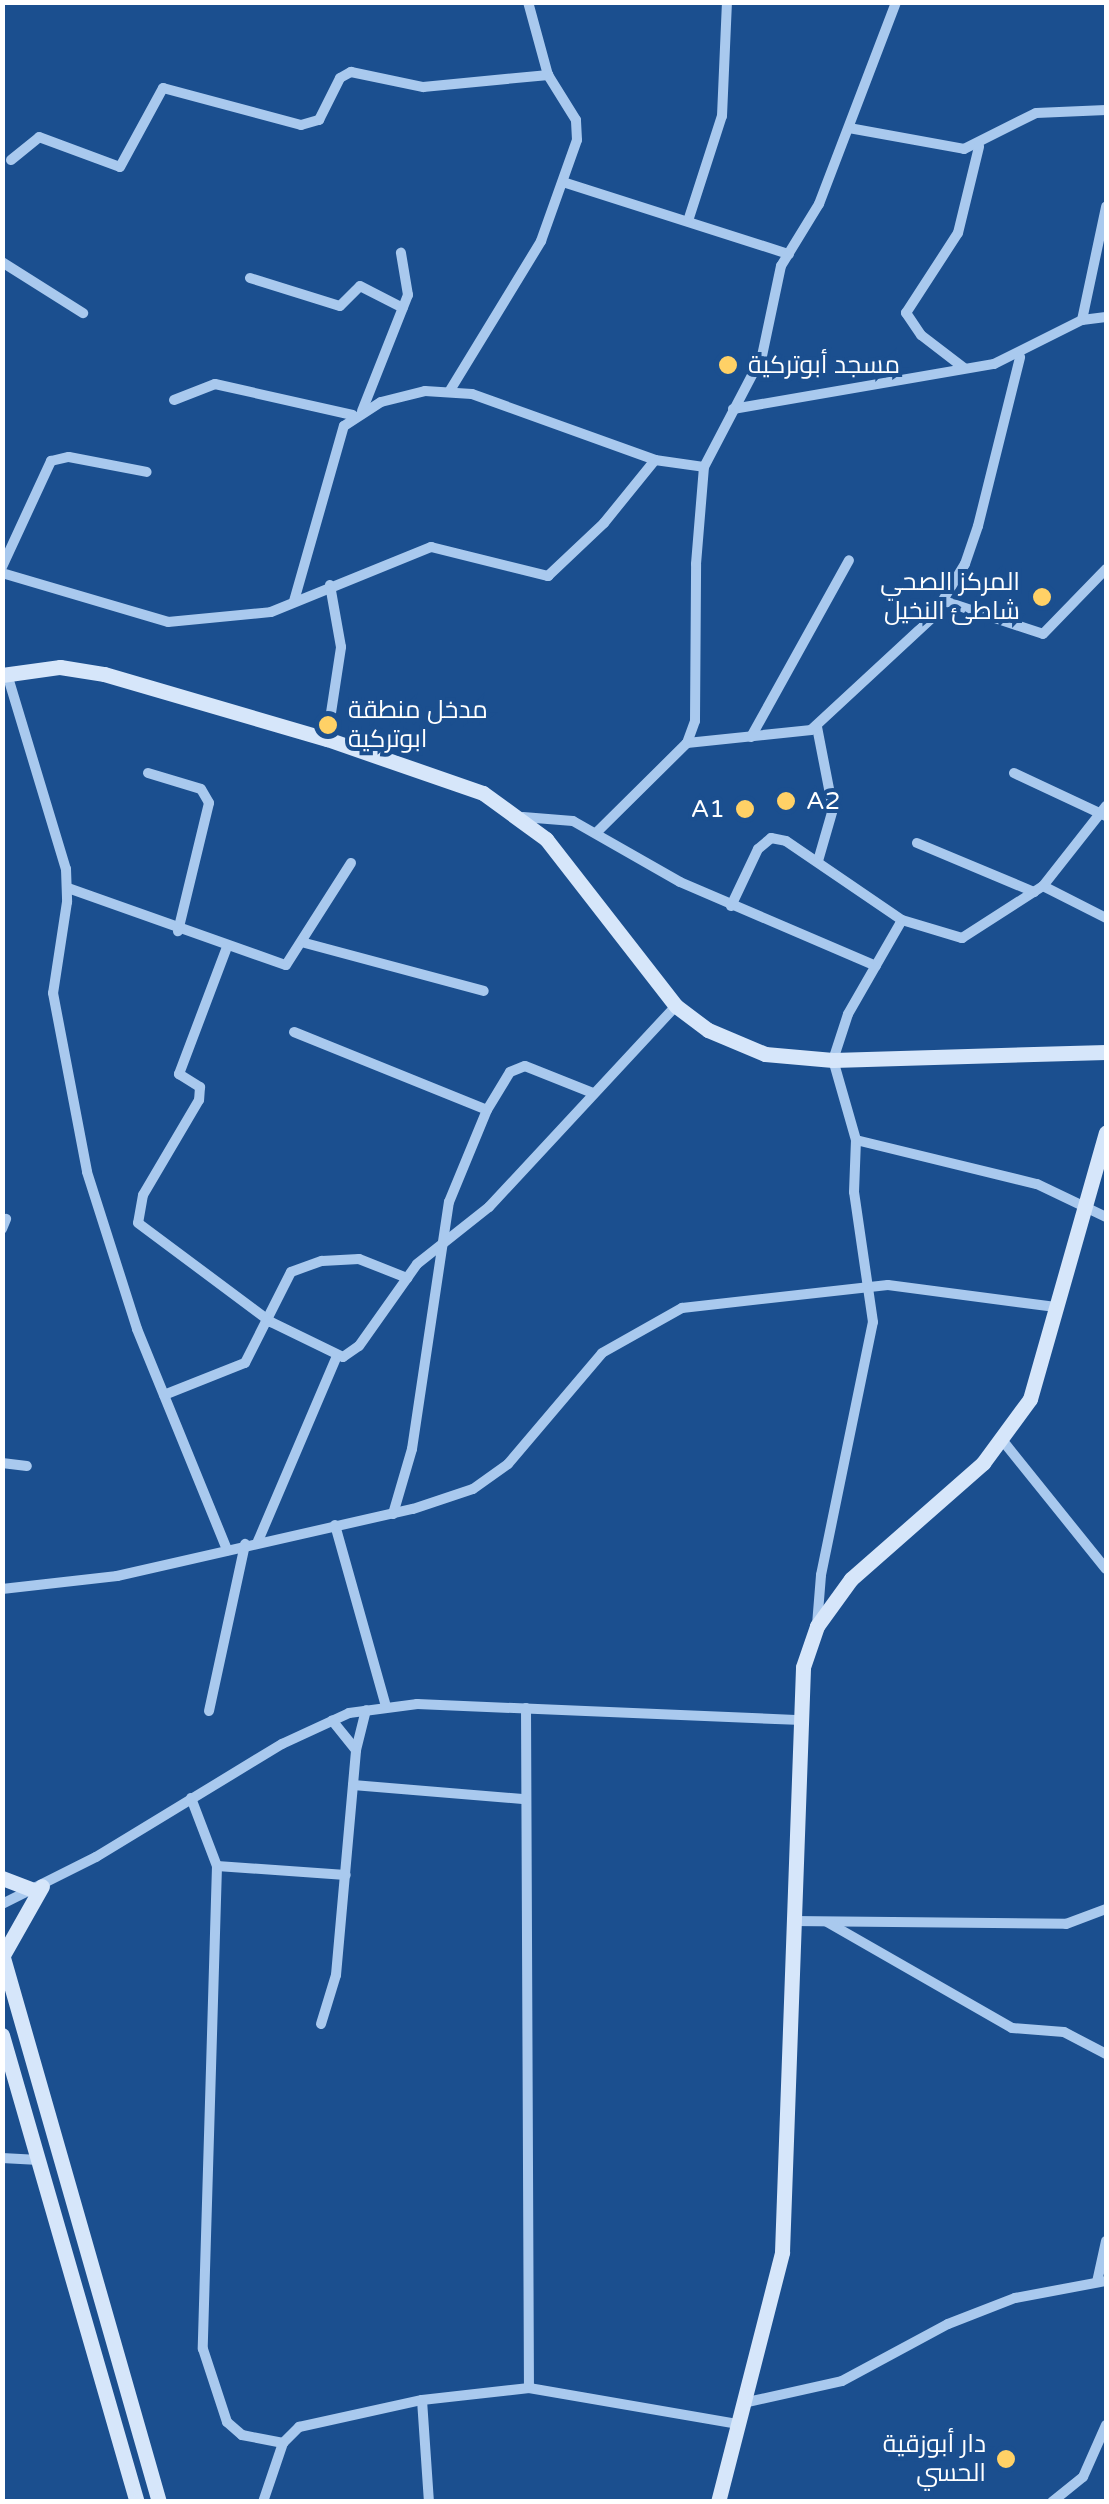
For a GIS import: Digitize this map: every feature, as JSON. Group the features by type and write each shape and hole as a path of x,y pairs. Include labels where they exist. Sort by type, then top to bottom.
{"street":[{"path":"449,392 541,241 566,183 576,120 548,74 528,2"},
{"path":"688,221 722,116 727,2"},
{"path":"597,832 686,743 695,721 696,564 704,467 762,356 788,254 820,204 896,2"},
{"path":"11,160 39,137 120,167 163,88 300,126 319,120 345,73 423,87 548,74"},
{"path":"849,128 978,147 1036,113 1106,110"},
{"path":"964,368 921,334 906,313 958,233 978,147"},
{"path":"566,183 788,254"},
{"path":"1082,320 1106,208"},
{"path":"294,601 344,426 358,413 403,308 408,279 402,253"},
{"path":"2,262 83,314"},
{"path":"250,278 340,306 360,286 403,308"},
{"path":"734,410 1020,357 1082,320 1106,318"},
{"path":"686,743 794,736 817,726 878,674 944,601 978,526 1020,357"},
{"path":"174,400 215,384 358,413 425,391 449,392 655,460 704,467"},
{"path":"147,472 68,458 51,461 2,570 168,622 251,615 431,547 548,576 604,522 655,460"},
{"path":"751,737 849,560"},
{"path":"944,601 1043,634 1106,569"},
{"path":"326,739 341,659 330,585"},
{"path":"227,1550 164,1395 102,1222 57,1034 53,993 68,888 5,674 78,668 326,739 448,779 524,817 573,822 597,832 731,906 876,966"},
{"path":"817,726 833,809 818,861"},
{"path":"731,906 764,842 786,841 902,920 962,938 1038,889 1105,812 1014,772"},
{"path":"148,773 201,789 209,803 178,930"},
{"path":"524,817 676,1006 751,1049 834,1060 1106,1052"},
{"path":"917,843 1106,918"},
{"path":"68,888 286,965 305,944 351,863"},
{"path":"718,2502 782,2252 796,1720 817,1626 825,1553 872,1349 871,1288 854,1192 856,1140 834,1060 848,1014 902,920"},
{"path":"305,944 484,991"},
{"path":"227,947 179,1074 200,1087 199,1100 135,1213 147,1233 271,1322 337,1356"},
{"path":"258,1541 337,1356 359,1346 407,1278 443,1240 489,1207 676,1006"},
{"path":"294,1032 487,1110"},
{"path":"393,1514 412,1449 449,1202 487,1110 510,1072 525,1066 594,1093"},
{"path":"817,1626 865,1565 1002,1441 1030,1399 1090,1206 1106,1132"},
{"path":"856,1140 1090,1206 1106,1217"},
{"path":"1090,1206 1106,1200"},
{"path":"164,1395 245,1364 271,1322 284,1278 302,1267 360,1259 407,1278"},
{"path":"2,1589 117,1576 258,1541 393,1514 493,1477 602,1353 664,1315 718,1300 871,1288 1056,1308"},
{"path":"1002,1441 1106,1568"},
{"path":"2,1463 27,1466"},
{"path":"334,1525 386,1706"},
{"path":"209,1711 245,1544"},
{"path":"2,1904 37,1888 332,1720 366,1710 386,1706 526,1708 796,1720"},
{"path":"526,1708 532,2030 530,2388"},
{"path":"321,2024 336,1975 356,1750 366,1710"},
{"path":"332,1720 356,1750"},
{"path":"353,1785 525,1800"},
{"path":"191,1798 217,1866 202,2349 226,2422 242,2435 283,2442"},
{"path":"217,1866 346,1875"},
{"path":"2,1878 37,1888"},
{"path":"37,1888 3,1954 160,2502"},
{"path":"792,1921 1066,1924 1106,1909"},
{"path":"826,1922 1012,2028 1064,2032 1106,2054"},
{"path":"2,2034 136,2502"},
{"path":"2,2158 39,2160"},
{"path":"742,2403 842,2380 982,2310 1102,2281 1106,2241"},
{"path":"263,2502 283,2442 299,2427 422,2400 530,2388 737,2424"},
{"path":"422,2400 428,2502"},
{"path":"1052,2502 1083,2477 1106,2425"}],"place":[{"name":"مسجد أبوتركية","path":"728,365"},
{"name":"المركز الصحي شاطئ النخيل","path":"1042,597"},
{"name":"مدخل منطقة ابوتركية","path":"328,725"},
{"name":"A2","path":"786,801"},
{"name":"A1","path":"745,809"},
{"name":"دار أبوزقية الحسي","path":"1006,2459"}]}
